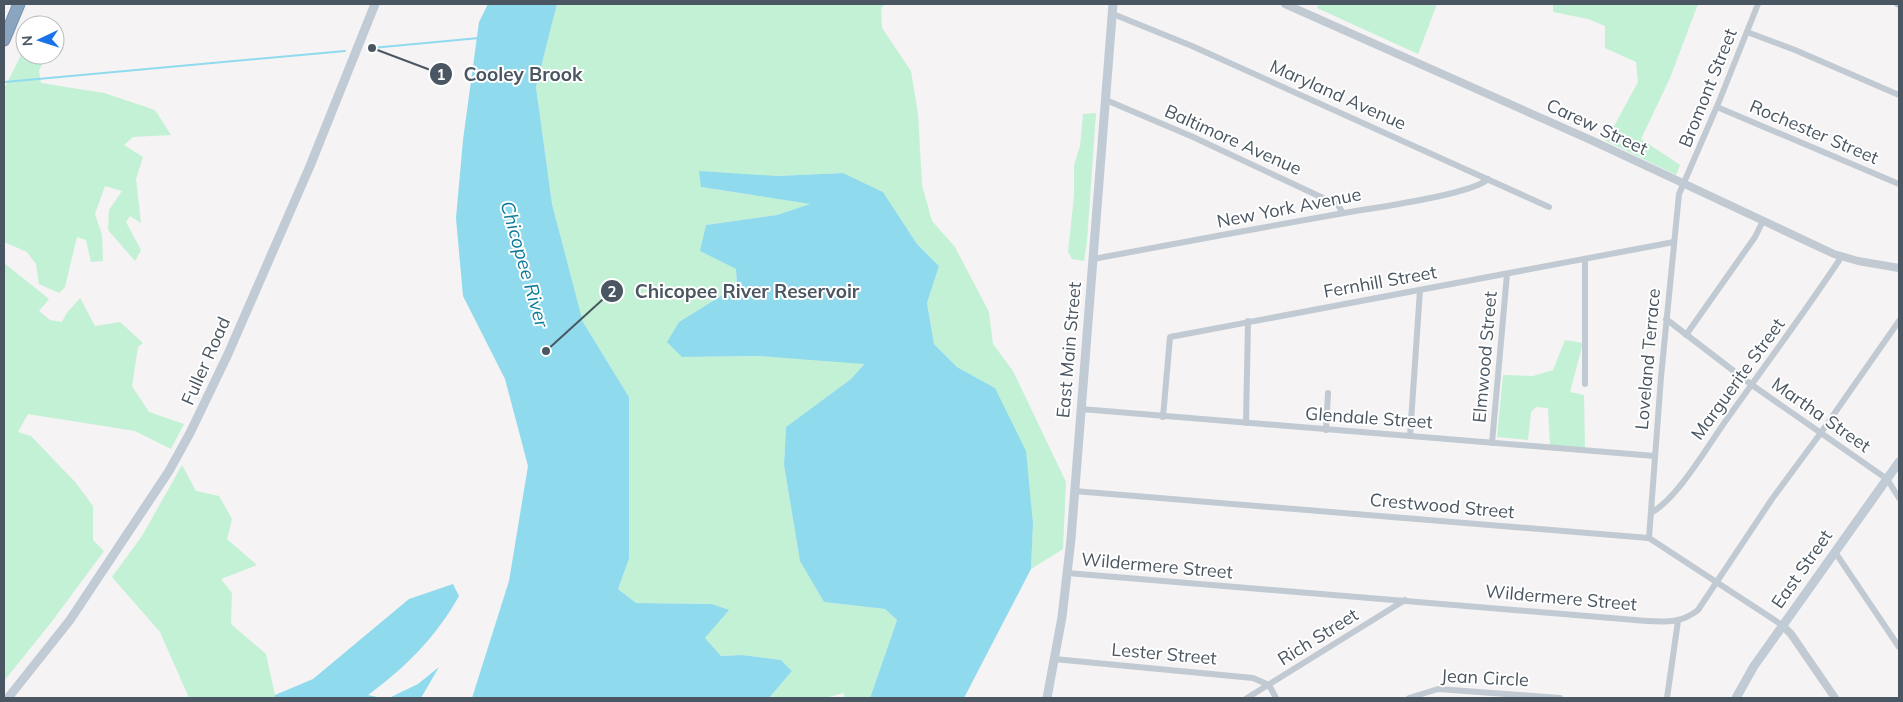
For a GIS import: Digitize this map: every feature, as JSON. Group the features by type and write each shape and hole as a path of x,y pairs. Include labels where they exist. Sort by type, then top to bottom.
{"highway":[{"path":"4,40 19,4"}],"main road":[{"name":"Fuller Road","path":"8,698 70,620 169,471 190,433 225,362 310,166 375,4"},
{"name":"East Main Street","path":"1047,698 1062,617 1067,574 1113,4"},
{"name":"East Street","path":"1736,698 1754,666 1899,462"}],"street":[{"name":"Carew Street","path":"1285,4 1842,256 1899,268"},
{"name":"Bromont Street","path":"1683,183 1717,107 1758,4"},
{"name":"Maryland Avenue","path":"1113,14 1192,46 1549,207"},
{"path":"1747,32 1795,50 1899,95"},
{"name":"Baltimore Avenue","path":"1106,100 1276,175 1338,205 1343,213"},
{"name":"Rochester Street","path":"1717,107 1899,184"},
{"name":"New York Avenue","path":"1093,259 1470,189 1482,185 1488,179"},
{"name":"Loveland Terrace","path":"1649,538 1666,319 1679,194 1683,183"},
{"path":"1686,335 1755,238 1763,221"},
{"name":"Fernhill Street","path":"1162,417 1170,337 1674,242"},
{"name":"Marguerite Street","path":"1651,513 1668,500 1752,385 1842,256"},
{"path":"1585,260 1585,384"},
{"name":"Elmwood Street","path":"1492,443 1507,274"},
{"path":"1410,436 1420,290"},
{"name":"Martha Street","path":"1666,319 1752,385 1887,479"},
{"path":"1667,698 1678,621 1688,618 1698,610 1716,580 1772,498 1820,434 1899,321"},
{"path":"1246,423 1248,322"},
{"path":"1326,430 1328,392"},
{"name":"Glendale Street","path":"1081,409 1655,456"},
{"path":"1887,479 1899,498"},
{"name":"Crestwood Street","path":"1074,491 1649,538 1716,580 1782,626"},
{"path":"1835,552 1899,648"},
{"name":"Wildermere Street","path":"1067,574 1647,621 1678,621"},
{"name":"Rich Street","path":"1247,698 1405,600"},
{"path":"1782,626 1791,634 1835,698"},
{"name":"Lester Street","path":"1054,659 1253,678 1269,685"},
{"path":"1269,685 1276,698"},
{"name":"Jean Circle","path":"1409,698 1438,689 1560,698"}],"green space":[{"path":"557,4 885,4 881,8 882,28 911,71 918,114 922,185 932,221 955,247 989,312 993,344 1013,371 1066,482 1063,549 1031,569 1033,524 995,388 957,367 934,344 927,303 939,266 917,244 883,192 843,173 777,176 701,187 812,204 777,215 706,225 701,251 736,269 737,286 679,322 682,357 759,356 864,363 851,379 786,427 784,465 800,560 824,602 885,609 897,620 870,698 844,698 844,693 825,698 769,698 792,671 781,660 742,655 721,656 705,638 728,610 712,604 636,603 618,589 629,559 629,397 583,322 552,204 536,87"},
{"path":"1319,4 1437,4 1418,54 1317,8"},
{"path":"1553,4 1698,4 1670,78 1641,139 1680,165 1676,175 1606,141 1638,82 1636,62 1605,48 1605,26 1588,19 1553,12"},
{"path":"16,65 42,65 39,71 41,83 104,93 155,110 171,135 133,137 124,145 143,157 136,179 141,223 130,216 126,222 141,250 135,261 108,230 109,210 122,191 105,186 95,214 102,235 103,261 91,262 86,240 77,237 65,287 59,293 39,284 36,264 27,252 4,242 4,89"},
{"path":"1096,113 1084,261 1072,259 1068,252 1074,196 1074,165 1080,146 1083,114"},
{"path":"4,263 49,299 39,311 50,320 62,322 66,314 80,298 95,326 120,322 143,343 138,347 132,386 149,412 184,424 171,449 135,431 28,414 18,432 31,436 76,483 93,506 93,540 104,551 53,620 4,681"},
{"path":"1565,340 1583,343 1570,392 1584,395 1585,448 1550,445 1548,408 1536,407 1531,412 1528,440 1497,437 1503,375 1533,376 1553,370"},
{"path":"182,465 196,491 219,496 232,519 227,539 257,565 221,579 232,593 231,624 266,654 275,695 274,698 189,698 160,632 112,577 142,536"}],"water":[{"name":"Chicopee River","path":"488,4 557,4 536,87 552,204 583,322 629,397 629,559 618,589 636,603 712,604 729,610 705,638 721,656 742,655 781,660 792,671 769,698 472,698 509,581 528,466 505,379 463,296 456,218 463,140 479,22"},
{"path":"699,171 777,176 843,173 883,192 917,244 939,266 927,303 934,344 957,367 995,388 1026,451 1033,524 1031,569 964,698 870,698 897,620 885,609 824,602 800,561 784,465 786,427 851,379 864,364 759,356 682,357 667,342 679,322 737,286 736,269 700,251 706,225 777,215 810,204 701,187"},
{"path":"453,584 459,596 440,625 407,662 368,695 382,698 274,698 275,695 313,679 409,599"},
{"path":"439,667 421,698 389,698 418,684"}],"waterway":[{"path":"372,48 479,38"},
{"path":"5,82 345,51"}],"place":[{"name":"Cooley Brook","path":"372,48"},
{"name":"Chicopee River Reservoir","path":"546,351"}]}
